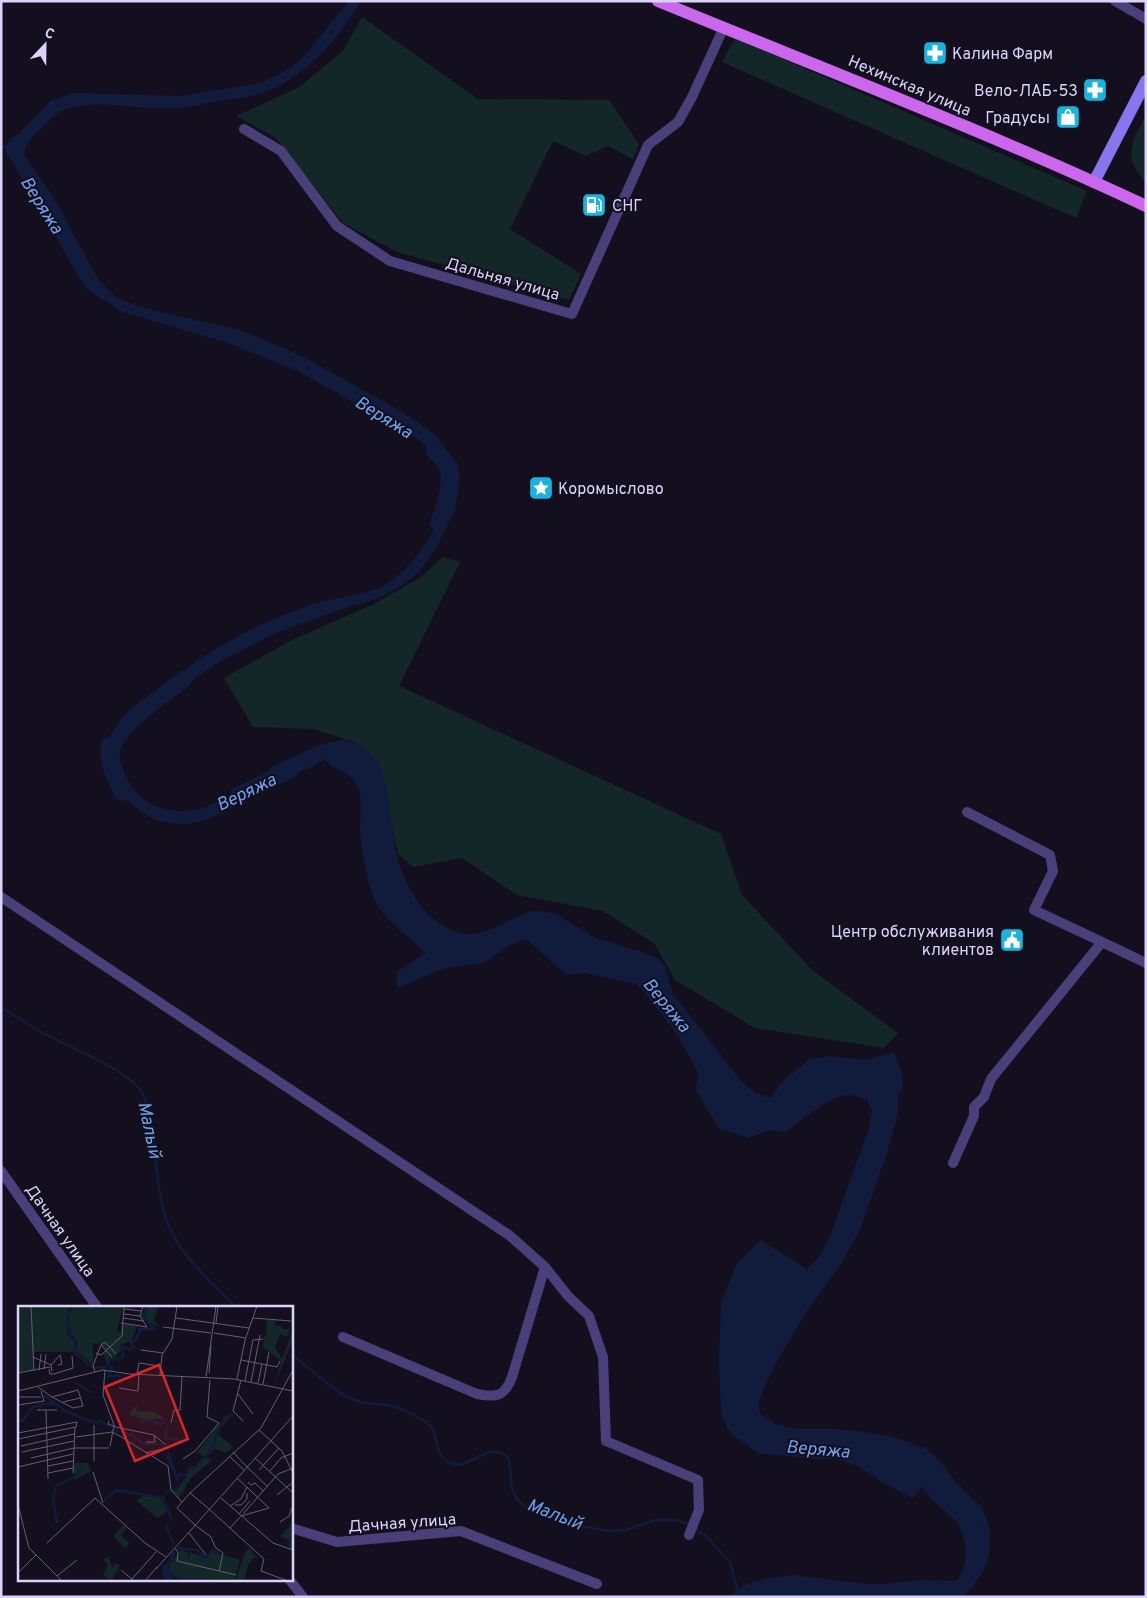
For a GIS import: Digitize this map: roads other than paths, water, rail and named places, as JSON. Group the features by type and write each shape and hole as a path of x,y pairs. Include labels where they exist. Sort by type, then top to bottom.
{"main road":[{"name":"Нехинская улица","path":"658,1 674,4 724,27 848,77 1146,206"},
{"path":"1094,182 1146,81"}],"street":[{"path":"1115,1 1146,18"},
{"name":"Дальняя улица","path":"244,129 281,151 337,226 390,261 572,314 648,145 678,122 692,97 724,27"},
{"path":"967,812 1050,855 1053,871 1034,910 1146,963"},
{"path":"1,897 509,1235 544,1267 568,1296 589,1316 603,1357 606,1441 698,1480 699,1510 689,1535"},
{"path":"953,1163 974,1116 974,1107 984,1097 991,1079 1102,942"},
{"name":"Дачная улица","path":"1,1171 96,1306"},
{"path":"344,1337 477,1394 488,1396 501,1394 509,1386 544,1267"},
{"name":"Дачная улица","path":"292,1528 337,1542 461,1530 597,1584"},
{"path":"290,1580 303,1597"}],"water":[{"path":"349,1 361,1 344,27 322,53 297,75 270,90 245,97 177,108 102,104 73,107 53,117 30,139 25,150 24,155 54,198 98,279 116,297 137,306 241,330 306,358 409,416 435,435 457,463 459,471 455,510 437,546 422,568 412,578 376,599 278,632 219,662 194,679 188,687 150,715 131,733 121,748 121,764 131,785 138,794 155,806 177,811 200,809 221,800 257,779 259,792 222,813 198,822 181,824 166,822 151,817 138,809 126,798 110,771 107,754 108,744 115,727 125,714 187,667 250,630 310,605 370,591 389,582 415,558 437,525 446,499 448,469 435,453 408,433 296,370 228,343 123,312 88,290 5,151 10,139 19,134 50,101 73,93 180,96 265,81 286,71 300,61"},
{"path":"345,740 359,744 366,749 375,758 381,769 386,783 396,853 404,877 417,901 425,911 445,927 457,932 475,934 484,932 526,913 533,911 544,912 556,914 596,938 659,959 665,966 673,994 742,1082 756,1093 770,1098 784,1080 810,1059 831,1056 865,1060 894,1052 902,1074 903,1090 898,1096 898,1114 887,1153 860,1230 842,1262 805,1314 779,1357 763,1390 759,1409 761,1415 776,1424 796,1429 835,1429 864,1432 894,1437 927,1449 981,1507 987,1519 990,1530 989,1557 984,1570 975,1583 967,1589 879,1597 729,1597 747,1584 764,1579 794,1575 865,1584 921,1580 961,1581 965,1579 976,1564 980,1538 977,1526 972,1517 951,1500 944,1490 929,1476 913,1498 882,1482 858,1466 838,1459 817,1459 758,1453 732,1435 722,1418 719,1357 721,1303 736,1265 761,1240 807,1269 818,1258 829,1239 868,1131 872,1111 867,1100 848,1095 833,1099 785,1132 769,1130 749,1138 720,1129 696,1091 698,1073 679,1038 637,984 585,973 567,975 526,939 508,946 484,963 445,968 397,988 397,971 426,953 387,918 374,898 363,855 360,834 361,800 355,781 333,767 325,759 312,767 273,782 270,768 316,747"}],"waterway":[{"path":"1,147 10,146"},
{"name":"Веряжа","path":"434,451 445,463 449,480 447,495 438,523"},
{"name":"Веряжа","path":"109,745 110,764 122,793"},
{"name":"Веряжа","path":"238,795 291,770"},
{"name":"Малый","path":"1,1007 43,1033 109,1066 133,1082 140,1090 146,1101 149,1113 161,1200 166,1219 179,1245 187,1256 235,1306"},
{"name":"Малый","path":"292,1355 348,1397 361,1402 383,1404 397,1408 426,1422 433,1431 441,1455 444,1460 450,1463 458,1465 486,1453 501,1453 509,1459 512,1488 516,1498 524,1506 568,1518 581,1526 609,1531 626,1530 655,1520 677,1520 690,1525"},
{"name":"Веряжа","path":"895,1597 935,1596 956,1591 968,1577 973,1559 972,1539 966,1522 922,1475 909,1466"},
{"name":"Малый","path":"694,1528 706,1536 730,1562 739,1597"}],"place":[{"name":"Калина Фарм","path":"935,53"},
{"name":"Вело-ЛАБ-53","path":"1095,90"},
{"name":"Градусы","path":"1068,117"},
{"name":"СНГ","path":"594,205"},
{"name":"Коромыслово","path":"541,488"},
{"name":"Центр обслуживания клиентов","path":"1012,940"}]}
